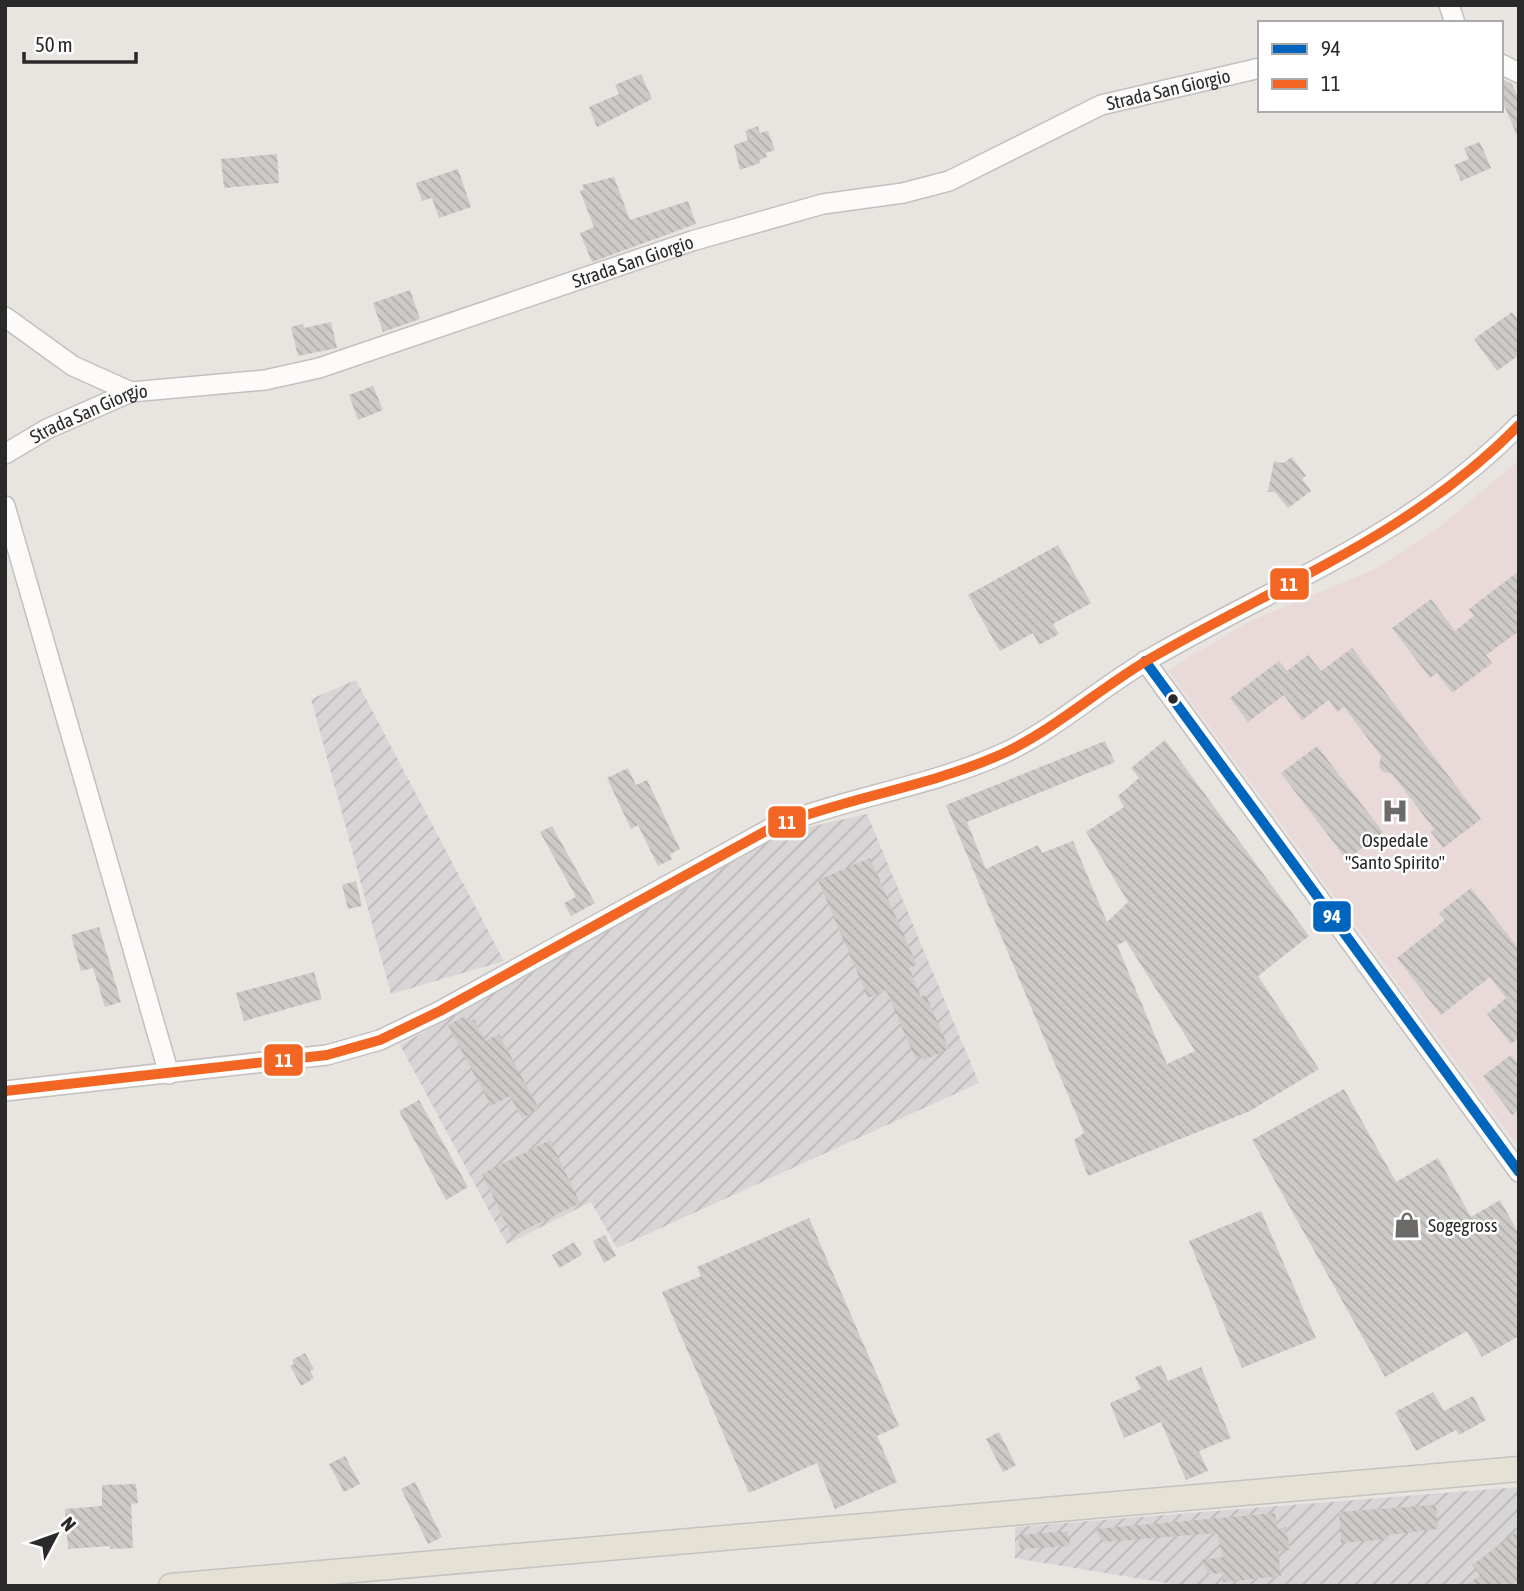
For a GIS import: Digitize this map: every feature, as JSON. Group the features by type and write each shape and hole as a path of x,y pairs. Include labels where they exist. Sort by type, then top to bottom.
{"main road":[{"path":"171,1586 1519,1469"}],"street":[{"path":"1503,65 1519,73"},
{"name":"Strada San Giorgio","path":"14,449 96,405 131,392 264,380 319,368 703,238 823,204 903,193 949,181 1101,105 1258,68"},
{"path":"5,317 73,366 131,392"},
{"path":"5,1091 327,1055 380,1040 440,1011 775,826 806,814 940,779 1004,753 1146,661 1258,598 1349,554 1402,522 1454,485 1519,425"},
{"path":"5,506 169,1074"},
{"path":"1146,661 1519,1172"}],"shaded area":[{"name":"Ospedale \"Santo Spirito\"","path":"1519,460 1519,1148 1168,670 1248,622 1373,570 1436,530"},
{"path":"356,680 504,961 391,994 311,699"},
{"path":"867,814 979,1083 617,1248 591,1202 507,1244 400,1045 787,832"},
{"path":"1519,1487 1519,1586 1184,1586 1015,1558 1015,1527"}],"building":[{"path":"641,74 652,99 597,127 589,107 619,94 615,85"},
{"path":"1503,79 1512,84 1519,100 1519,140 1503,103"},
{"path":"758,126 760,133 768,131 775,150 766,153 767,157 759,160 760,163 740,170 734,145 748,140 745,131"},
{"path":"1480,142 1491,168 1461,181 1454,165 1469,159 1464,148"},
{"path":"277,154 279,183 224,188 221,159"},
{"path":"458,169 471,207 439,218 432,198 422,201 416,183"},
{"path":"614,177 630,220 688,201 696,224 592,262 580,233 594,227 580,191 584,189 582,185"},
{"path":"410,290 420,319 383,332 373,303"},
{"path":"1512,312 1519,321 1519,355 1497,371 1474,339"},
{"path":"331,322 337,348 298,356 291,327 303,324 304,328"},
{"path":"373,386 383,410 358,420 349,395"},
{"path":"1292,457 1306,476 1302,479 1311,491 1288,508 1275,492 1268,492 1274,461 1283,463"},
{"path":"1058,545 1091,603 1053,624 1059,634 1039,645 1033,633 1000,651 968,595"},
{"path":"1519,571 1519,631 1486,655 1492,663 1452,693 1437,673 1430,678 1392,628 1431,599 1455,631 1474,616 1469,609"},
{"path":"1352,648 1481,819 1443,848 1431,832 1434,829 1392,774 1383,772 1379,767 1381,756 1344,707 1337,712 1329,700 1302,720 1284,695 1248,722 1230,698 1279,661 1287,671 1308,655 1321,671"},
{"path":"1165,740 1309,936 1258,976 1319,1069 1250,1111 1088,1176 1074,1140 1084,1133 946,805 1105,741 1115,762 967,822 986,869 1038,845 1042,853 1073,841 1107,922 1128,902 1086,832 1124,807 1118,796 1139,778 1131,768","holes":["1126,941 1195,1051 1167,1064 1117,945"]},
{"path":"1317,746 1383,832 1347,860 1281,773"},
{"path":"628,768 636,785 647,780 680,849 670,854 672,859 658,866 638,825 631,829 607,778"},
{"path":"552,826 595,903 571,916 564,903 576,897 540,832"},
{"path":"870,858 917,965 909,968 921,997 926,995 949,1049 924,1060 922,1056 915,1058 886,990 868,998 818,880"},
{"path":"356,881 362,906 348,909 342,885"},
{"path":"1471,888 1519,949 1519,1038 1511,1044 1487,1014 1506,998 1490,977 1441,1015 1397,958 1445,920 1439,913"},
{"path":"99,927 121,1002 105,1007 93,968 81,971 71,935"},
{"path":"314,972 322,999 244,1021 236,993"},
{"path":"465,1016 468,1022 474,1019 485,1041 499,1034 539,1109 522,1118 510,1096 491,1106 448,1025"},
{"path":"1511,1055 1519,1065 1519,1110 1512,1115 1483,1076"},
{"name":"Sogegross","path":"1344,1089 1396,1182 1438,1158 1471,1217 1500,1200 1519,1234 1519,1336 1482,1357 1467,1331 1385,1377 1252,1140"},
{"path":"419,1100 468,1187 446,1200 399,1111"},
{"path":"550,1140 580,1203 512,1236 482,1174"},
{"path":"1261,1211 1316,1338 1242,1368 1189,1241"},
{"path":"809,1218 899,1426 877,1436 897,1482 835,1509 817,1463 749,1493 662,1292 701,1276 697,1267"},
{"path":"605,1235 616,1256 604,1263 593,1241"},
{"path":"574,1242 582,1255 559,1268 552,1255"},
{"path":"305,1353 314,1369 310,1371 314,1378 301,1386 290,1366 294,1364 292,1360"},
{"path":"1161,1365 1168,1381 1201,1367 1231,1438 1199,1451 1208,1471 1186,1480 1161,1422 1124,1438 1110,1403 1141,1389 1135,1377"},
{"path":"1433,1392 1444,1411 1473,1396 1486,1420 1459,1435 1456,1430 1416,1451 1395,1412"},
{"path":"999,1432 1016,1465 1003,1472 986,1439"},
{"path":"345,1456 360,1484 344,1492 329,1464"},
{"path":"415,1482 442,1537 428,1544 401,1489"},
{"path":"136,1484 138,1503 131,1504 133,1548 110,1549 110,1546 68,1549 65,1509 102,1506 102,1485"},
{"path":"1436,1505 1438,1529 1388,1535 1388,1539 1341,1543 1339,1512"},
{"path":"1275,1513 1277,1529 1286,1527 1290,1550 1278,1551 1281,1576 1223,1582 1223,1573 1208,1574 1201,1560 1223,1557 1217,1533 1103,1542 1095,1529"},
{"path":"1519,1530 1519,1586 1465,1586 1480,1575 1472,1565"},
{"path":"1068,1531 1070,1546 1020,1549 1018,1535"}],"transit line":[{"name":"11","path":"5,1091 327,1055 380,1040 440,1011 775,826 831,807 946,775 1022,744 1153,657 1390,527 1435,497 1478,463 1519,425"},
{"name":"94","path":"1145,661 1519,1172"}],"place":[{"name":"Ospedale \"Santo Spirito\"","path":"1395,811"},
{"name":"Sogegross","path":"1407,1225"}]}
